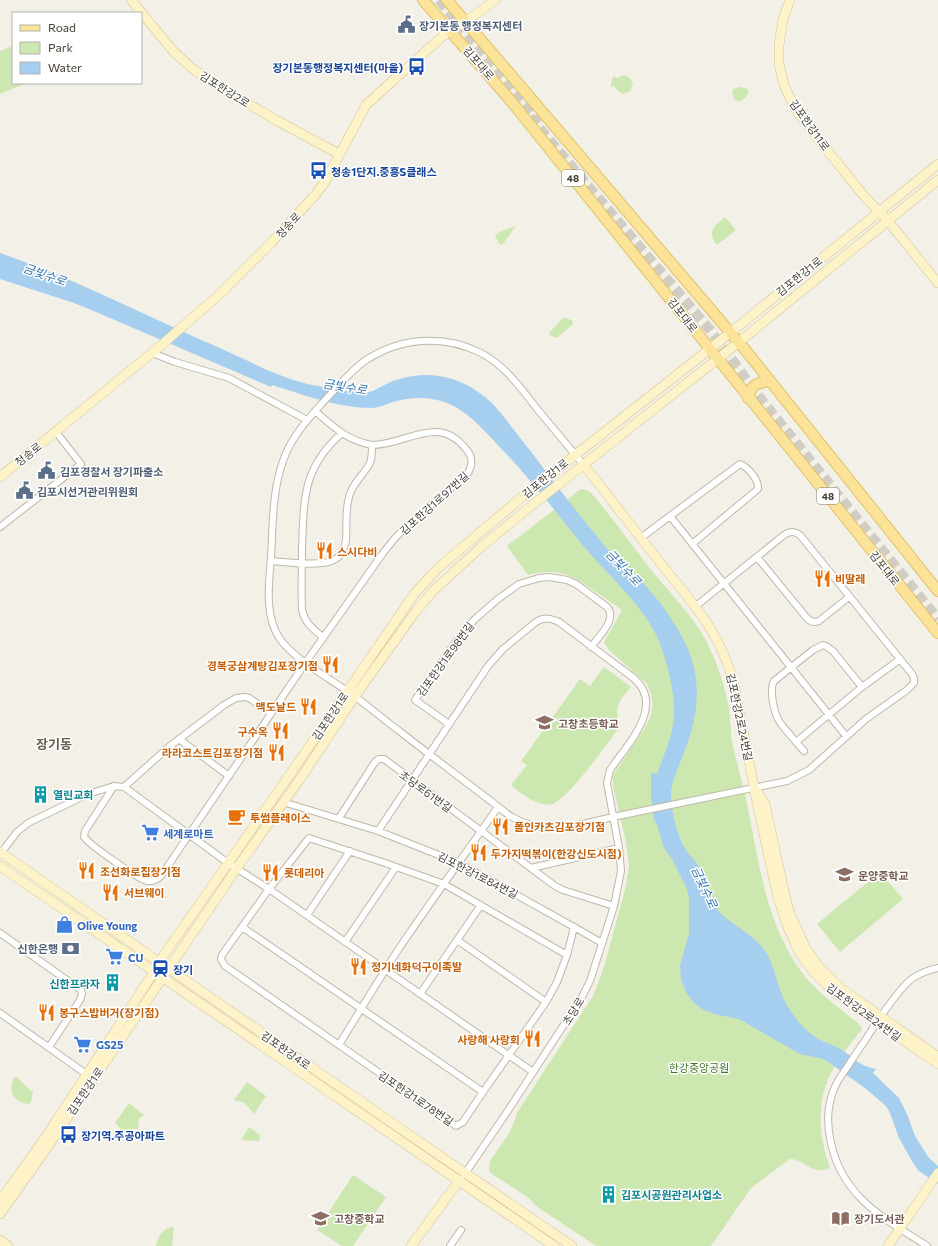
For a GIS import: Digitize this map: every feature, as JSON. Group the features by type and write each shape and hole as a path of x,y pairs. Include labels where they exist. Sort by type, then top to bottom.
{"main road":[{"name":"김포대로","path":"423,0 511,101 710,349 717,360 938,633"},
{"name":"김포대로","path":"447,0 739,342 938,591"},
{"path":"748,398 750,390 755,384 770,381"}],"street":[{"name":"김포한강2로","path":"131,0 141,12"},
{"name":"청송로","path":"0,477 155,350 229,286 308,204 326,180 366,105 450,30 465,22 495,0"},
{"name":"김포한강11로","path":"790,0 783,19 779,45 779,64 784,85 796,110 864,196 888,221 938,283"},
{"name":"김포한강11로","path":"794,0 785,21 782,45 782,64 787,83 798,107 880,212"},
{"name":"김포한강2로","path":"142,13 174,52 193,69 270,116 339,154"},
{"name":"김포한강1로","path":"0,1200 47,1134 170,969 237,868 316,755 351,694 415,593 424,582 437,569 522,497 730,333 938,164"},
{"name":"김포한강1로","path":"0,1214 42,1155 159,962 228,863 351,694 434,590 481,547 531,506 717,360 938,180"},
{"path":"583,464 508,373 478,352 444,341 404,343 381,351 365,361 351,373 316,409 307,420 288,450 278,476 274,505 270,561 270,608 274,627 279,638 286,646 306,662 351,694 510,816 522,822 549,828 570,827 787,781 803,774 846,736 912,686 914,678 800,535 796,532 788,532 696,606"},
{"path":"155,350 175,362 229,378 307,420"},
{"name":"김포한강1로97번길","path":"306,662 395,538 472,468 472,461 469,453 454,436 442,432 431,431 386,444 372,445 356,441 342,433 316,409"},
{"name":"청송로","path":"0,473 34,445 56,432"},
{"path":"0,527 81,464 56,432"},
{"path":"323,637 313,629 303,617 301,603 304,507 308,480 313,468 325,450 342,433"},
{"path":"270,561 322,563 334,560 342,552 346,540 348,498 354,485 370,463 372,445"},
{"name":"김포한강2로24번길","path":"583,464 696,606 714,633 731,672 777,894 787,925 799,952 813,971 835,993 938,1057"},
{"path":"642,537 738,465 740,464 745,466 756,480 758,486 755,492 692,544"},
{"path":"670,516 846,736"},
{"path":"757,557 806,617 812,622 819,621 849,597"},
{"name":"김포한강1로98번길","path":"449,724 415,700 456,642 475,619 498,599 519,584 538,578 549,577 567,580 576,584 607,607 610,611 611,619 591,647"},
{"path":"378,831 495,657 536,622 547,618 559,622 591,647"},
{"path":"804,751 778,719 772,683 818,646 826,646 833,651 862,687"},
{"name":"초당로","path":"411,1246 465,1173 507,1112 581,999 590,981 614,906 621,871 619,848 608,793 608,776 610,770 641,724 645,713 646,699 637,680 591,647"},
{"path":"796,742 862,687 899,660"},
{"path":"114,786 86,828 84,835 87,840 120,865 144,880 156,880 161,876 306,662"},
{"path":"124,787 179,739 224,705 236,698 249,698 271,713"},
{"path":"179,739 229,776"},
{"name":"초당로61번길","path":"339,818 375,762 379,759 384,759 530,868 562,890 614,906"},
{"path":"0,852 17,832 28,823 88,794 114,786 124,787 228,863 307,915 533,1072"},
{"name":"김포한강1로84번길","path":"283,802 378,831 459,863 574,928"},
{"path":"339,1045 385,970 498,807"},
{"name":"김포한강1로78번길","path":"567,955 444,884 309,838 269,889 222,955 222,959 225,966 456,1126 463,1122 546,1002 557,982 567,955 574,928"},
{"path":"530,868 619,848"},
{"path":"307,915 350,851"},
{"name":"김포한강4로","path":"0,852 572,1246"},
{"name":"김포한강4로","path":"0,866 554,1246"},
{"path":"345,942 396,867"},
{"path":"420,994 481,905"},
{"path":"242,927 483,1092"},
{"path":"574,928 602,942"},
{"path":"0,933 78,986 81,990 82,994 80,1000 48,1047"},
{"path":"457,940 546,1002"},
{"path":"927,1246 863,1201 852,1191 837,1163 829,1136 828,1121 831,1099 838,1080 879,1020 911,979 926,971 938,968"},
{"path":"0,1013 90,1076"},
{"name":"김포한강2로24번길","path":"879,1020 938,1064"},
{"path":"888,1246 938,1173"},
{"name":"초당로","path":"415,1246 445,1204 459,1181"},
{"path":"451,1246 461,1230"},
{"path":"0,1240 8,1246"}],"green space":[{"path":"12,46 12,84 25,84 0,94 0,51"},
{"path":"624,75 630,78 633,85 630,91 623,94 614,86 611,87 614,76 617,78"},
{"path":"741,87 747,89 749,92 744,99 738,102 734,99 732,91 735,88"},
{"path":"725,217 736,230 717,245 712,236 712,232 715,226"},
{"path":"516,226 503,244 499,244 495,236 501,231"},
{"path":"563,318 573,321 572,325 557,338 551,336 549,334 550,332"},
{"name":"한강중앙공원","path":"581,489 585,489 598,500 648,566 688,613 702,633 717,665 725,688 730,713 731,737 748,808 756,851 766,895 781,936 791,956 809,981 823,995 860,1025 862,1029 833,1069 823,1096 821,1110 822,1138 830,1168 823,1170 813,1169 796,1160 790,1159 751,1188 711,1246 596,1246 536,1206 529,1198 489,1171 490,1161 510,1132 518,1111 593,996 604,967 626,886 629,866 626,842 613,786 613,775 645,727 652,708 651,693 647,684 608,649 604,642 622,610 572,577 554,572 541,572 528,575 507,546"},
{"path":"604,667 631,687 619,703 617,710 617,730 577,783 567,793 552,804 541,804 535,802 511,785 527,765 521,761 580,679 590,686"},
{"path":"880,872 903,899 840,952 817,924"},
{"path":"15,1076 33,1091 30,1104 19,1101 13,1095 12,1087"},
{"path":"247,1082 266,1096 254,1114 245,1103 234,1100"},
{"path":"129,1103 144,1115 139,1119 138,1129 129,1129 129,1137 115,1123"},
{"path":"249,1127 260,1135 259,1141 241,1140"},
{"path":"353,1175 386,1197 353,1246 342,1246 317,1230"},
{"path":"170,1227 174,1227 172,1246 156,1246 162,1233"}],"water":[{"name":"금빛수로","path":"0,253 84,286 293,380 351,392 369,392 393,381 423,375 436,375 460,382 472,388 493,404 604,545 642,582 655,597 673,621 687,647 695,674 697,701 688,742 673,782 671,799 674,818 680,839 686,850 701,870 714,906 721,914 752,937 763,948 771,963 786,1003 803,1027 817,1038 840,1049 861,1064 876,1069 873,1073 899,1098 915,1136 929,1158 938,1166 938,1184 919,1171 915,1166 899,1138 886,1106 865,1088 824,1059 800,1054 739,1019 714,1014 702,1009 694,1003 686,992 681,980 680,966 689,933 689,899 687,889 673,861 663,846 657,824 654,820 651,796 651,772 657,774 670,737 674,715 672,685 661,646 647,620 628,594 585,548 542,494 479,425 461,410 447,403 434,399 413,398 400,400 375,408 359,407 321,400 272,385 271,387 74,303 0,279"}],"tunnel":[{"path":"439,0 541,121"},
{"path":"530,117 710,330 761,399 938,619"}],"place":[{"name":"장기본동 행정복지센터","path":"406,25"},
{"name":"장기본동행정복지센터(마을)","path":"416,67"},
{"name":"청송1단지.중흥S클래스","path":"318,171"},
{"name":"김포경찰서 장기파출소","path":"47,471"},
{"name":"김포시선거관리위원회","path":"24,491"},
{"name":"스시다비","path":"324,551"},
{"name":"비딸레","path":"822,578"},
{"name":"경복궁삼계탕김포장기점","path":"331,665"},
{"name":"맥도날드","path":"309,706"},
{"name":"고창초등학교","path":"545,723"},
{"name":"구수옥","path":"281,731"},
{"name":"라라코스트김포장기점","path":"276,752"},
{"name":"열린교회","path":"40,794"},
{"name":"투썸플레이스","path":"237,817"},
{"name":"폴인카츠김포장기점","path":"501,826"},
{"name":"세계로마트","path":"150,833"},
{"name":"두가지떡볶이(한강신도시점)","path":"478,853"},
{"name":"조선화로집장기점","path":"87,871"},
{"name":"롯데리아","path":"271,872"},
{"name":"운양중학교","path":"845,875"},
{"name":"서브웨이","path":"111,892"},
{"name":"Olive Young","path":"64,925"},
{"name":"신한은행","path":"71,948"},
{"name":"CU","path":"115,957"},
{"name":"정기네화덕구이족발","path":"358,966"},
{"name":"장기","path":"160,969"},
{"name":"신한프라자","path":"113,983"},
{"name":"봉구스밥버거(장기점)","path":"46,1012"},
{"name":"사랑해 사랑회","path":"533,1039"},
{"name":"GS25","path":"83,1044"},
{"name":"장기역.주공아파트","path":"68,1135"},
{"name":"김포시공원관리사업소","path":"608,1194"},
{"name":"고창중학교","path":"321,1218"},
{"name":"장기도서관","path":"841,1218"}],"district":[{"name":"장기동","path":"54,744"}]}
